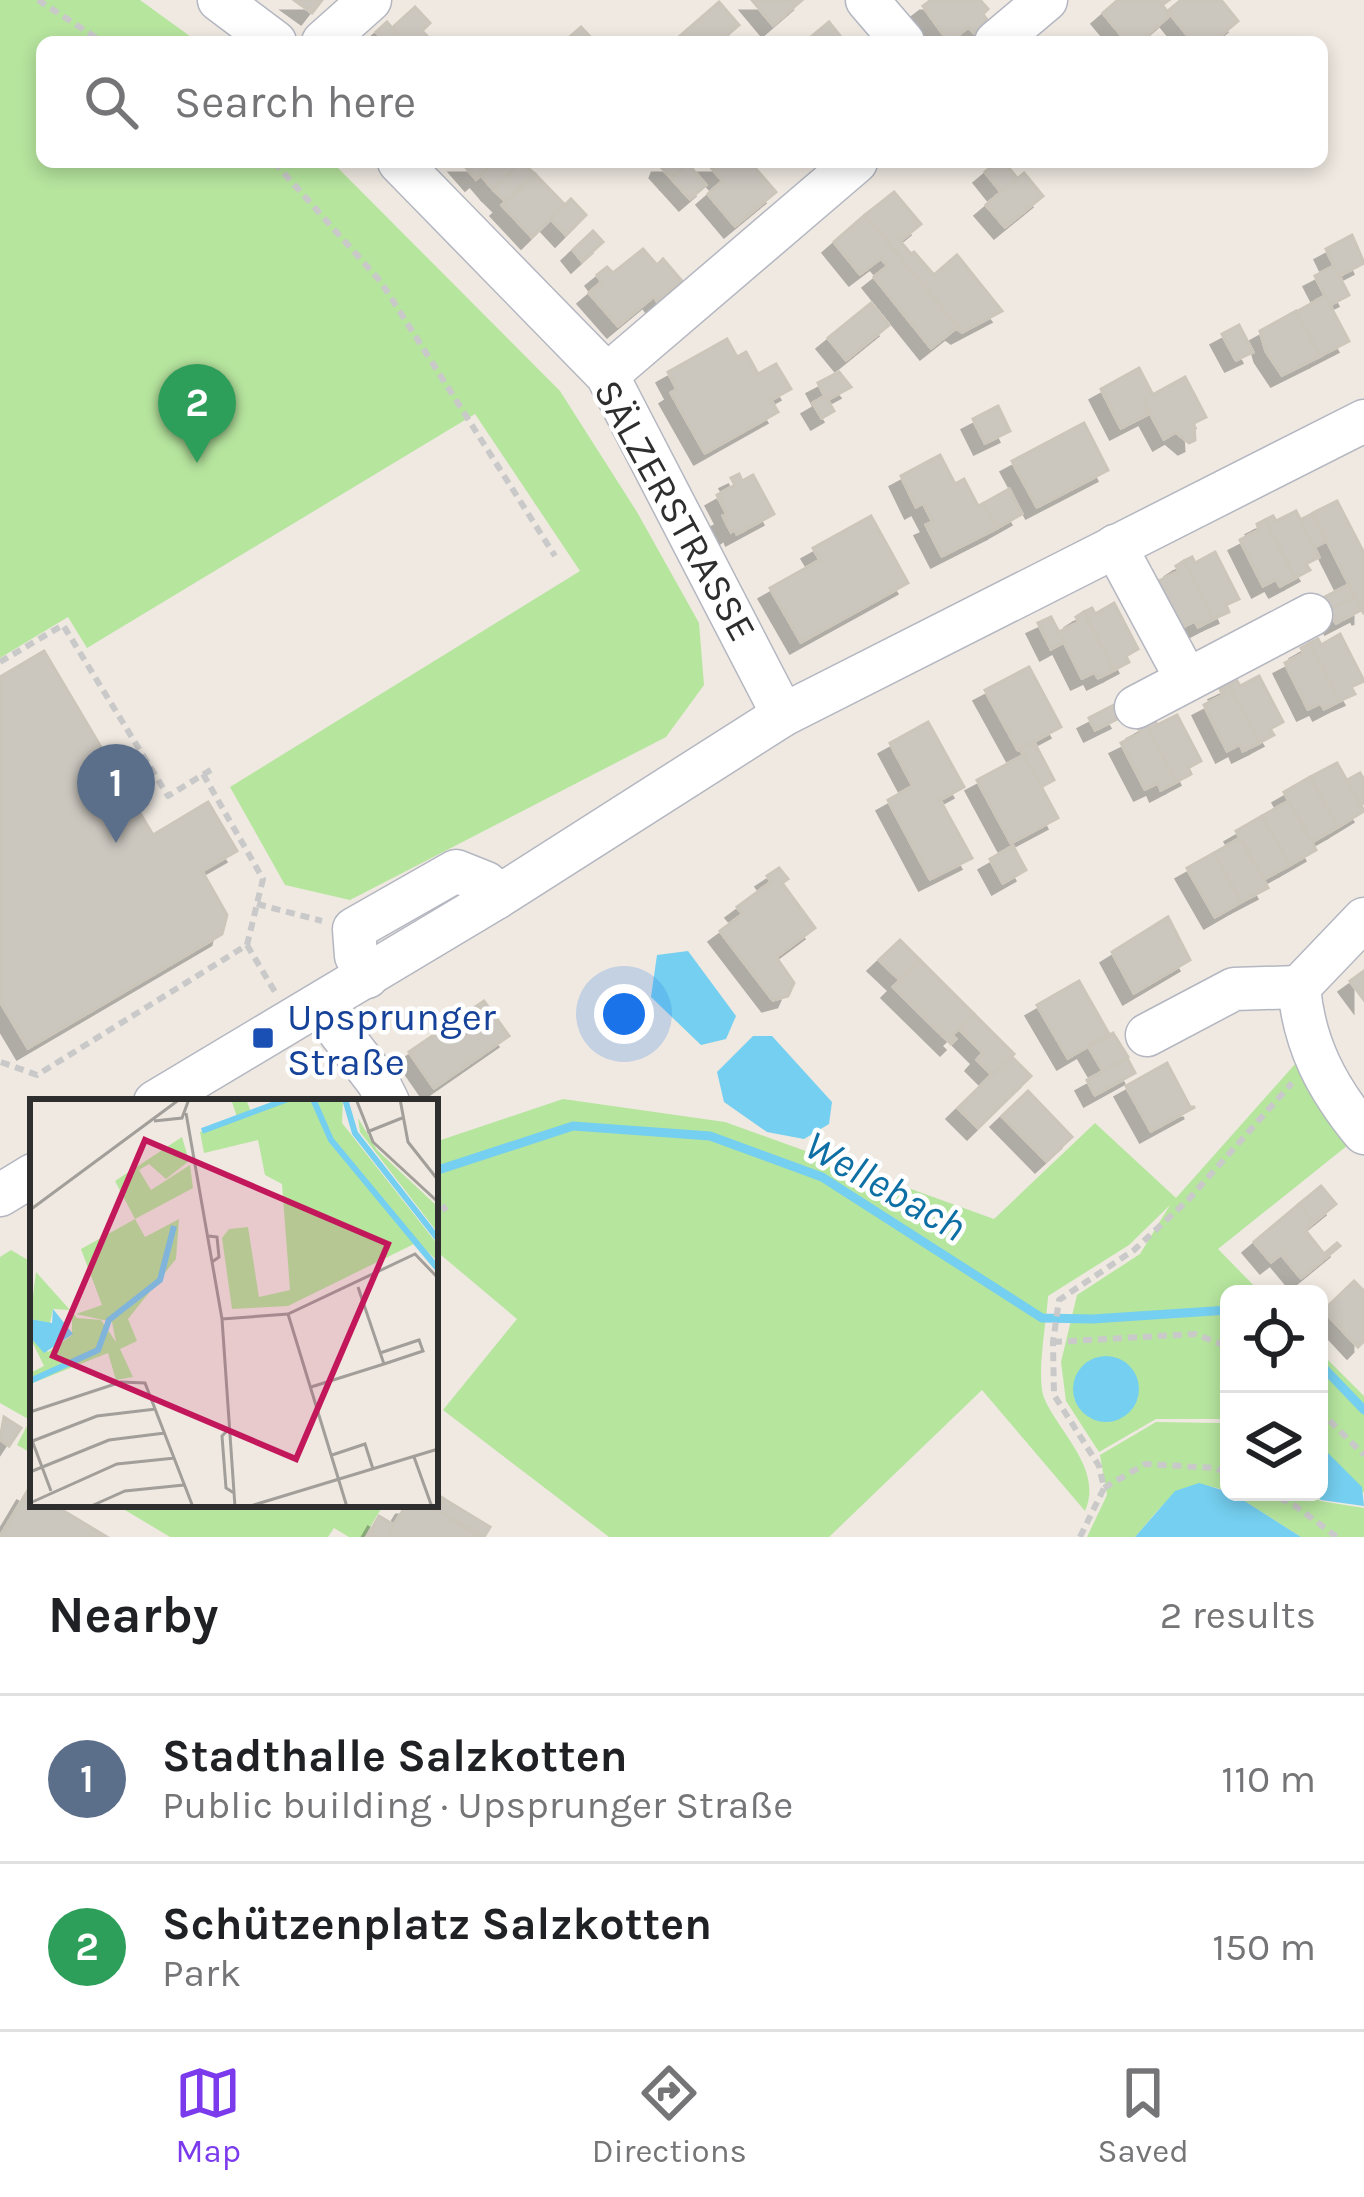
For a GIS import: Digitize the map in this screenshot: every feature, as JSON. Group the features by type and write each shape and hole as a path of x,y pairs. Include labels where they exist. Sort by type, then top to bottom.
{"street":[{"path":"219,0 267,36"},
{"path":"330,36 370,0"},
{"path":"867,0 898,36"},
{"path":"1003,36 1046,0"},
{"name":"SÄLZERSTRASSE","path":"405,168 607,375 783,715"},
{"path":"607,375 849,168"},
{"path":"160,1099 496,898 783,715 1361,426"},
{"path":"1115,546 1186,680"},
{"path":"1136,707 1311,614"},
{"path":"367,977 356,956 354,929 455,871 486,883 496,898"},
{"path":"1148,1035 1234,989 1299,987 1364,919"},
{"path":"1299,987 1302,1024 1315,1058 1364,1133"},
{"path":"305,1013 378,1082 386,1099"},
{"path":"0,1195 30,1177"}],"path":[{"path":"38,0 94,36"},
{"path":"279,168 381,282 555,556"},
{"path":"0,662 63,625 168,796 214,768"},
{"path":"2,1062 37,1075 247,945 262,879 203,775"},
{"path":"256,904 354,929"},
{"path":"247,945 305,1013"},
{"path":"1104,1488 1100,1466 1054,1395 1053,1342 1059,1300 1134,1250 1188,1200 1315,1058"},
{"path":"438,1197 446,1211"},
{"path":"1053,1342 1195,1334 1220,1344"},
{"path":"1328,1419 1364,1455"},
{"path":"1080,1537 1104,1488 1145,1464 1220,1470"},
{"path":"1285,1501 1337,1537"}],"green space":[{"path":"0,0 140,0 190,36 36,36 36,168 338,168 560,391 637,512 699,623 704,685 666,737 350,900 285,885 230,787 580,571 475,414 87,648 68,617 0,658"},
{"path":"1296,1063 1348,1145 1218,1249 1253,1285 1220,1285 1220,1419 1156,1419 1099,1452 1066,1401 1061,1362 1077,1295 1140,1254 1170,1205 1129,1245 1048,1296 1042,1391 1084,1467 1089,1481 1085,1511 982,1390 829,1537 609,1537 443,1410 517,1319 438,1253 438,1141 563,1099 725,1122 994,1219 1095,1123 1176,1198"},
{"path":"11,1250 30,1261 30,1420 0,1403 0,1257"},
{"path":"1328,1360 1364,1396 1364,1493 1328,1454"},
{"path":"30,1420 30,1452 17,1445"},
{"path":"1156,1422 1220,1423 1220,1489 1198,1486 1175,1495 1135,1537 1087,1537 1107,1495 1100,1455"},
{"path":"1244,1501 1320,1501 1364,1508 1364,1537 1301,1537"},
{"path":"120,1507 382,1507 364,1537 349,1537 334,1528 328,1537 170,1537"}],"water":[{"path":"688,951 736,1016 726,1039 701,1045 651,997 657,955"},
{"path":"753,1036 772,1036 832,1102 829,1124 804,1139 767,1132 724,1102 717,1072"},
{"path":"1106,1356 1129,1366 1139,1389 1129,1412 1106,1422 1083,1412 1073,1389 1083,1366"},
{"path":"1328,1453 1362,1487 1364,1506 1328,1501"},
{"path":"1199,1483 1220,1489 1220,1501 1245,1501 1301,1537 1135,1537 1175,1491"}],"building":[{"path":"294,0 322,0 312,13"},
{"path":"752,0 802,0 773,25"},
{"path":"931,0 980,0 988,9 983,14 988,21 974,33 968,27 957,36 945,36 923,6"},
{"path":"1118,0 1169,0 1162,5 1170,15 1146,36 1122,36 1103,13"},
{"path":"1181,0 1221,0 1238,21 1220,36 1188,36 1168,11"},
{"path":"719,2 739,25 726,36 680,36"},
{"path":"415,7 430,23 422,31 427,36 400,36 392,28"},
{"path":"387,22 400,36 380,36 376,32"},
{"path":"829,22 840,36 812,36"},
{"path":"466,168 488,168 476,179"},
{"path":"489,168 515,168 493,189 481,175"},
{"path":"515,168 528,168 535,174 506,202 493,189"},
{"path":"662,168 683,168 671,178"},
{"path":"683,168 691,168 706,185 690,199 671,178"},
{"path":"711,168 755,168 776,192 735,226 708,194 723,181"},
{"path":"1009,168 1018,179 1002,193 985,172"},
{"path":"1024,173 1043,196 1005,227 986,205"},
{"path":"535,174 565,205 532,237 502,205"},
{"path":"894,192 921,224 900,241 911,254 934,275 957,255 1002,311 962,332 865,215"},
{"path":"571,199 586,215 566,235 551,219"},
{"path":"865,215 962,332 956,328 931,348 874,277 888,266 881,258 860,274 834,242"},
{"path":"593,231 603,242 582,261 573,250"},
{"path":"1352,235 1364,263 1339,276 1326,249"},
{"path":"643,249 657,265 663,259 682,281 657,301 654,296 618,326 589,293 602,282 597,275 607,267 613,273"},
{"path":"1334,266 1349,295 1330,305 1315,276"},
{"path":"1325,296 1349,341 1320,356 1296,312"},
{"path":"871,303 889,325 846,360 828,338"},
{"path":"1296,311 1320,356 1282,375 1260,331"},
{"path":"1239,325 1253,352 1236,360 1222,334"},
{"path":"727,339 737,357 746,352 758,374 776,364 791,389 771,400 778,412 705,453 671,393 677,389 668,372"},
{"path":"1139,368 1153,395 1143,400 1150,413 1121,428 1101,389"},
{"path":"839,372 851,387 827,400 818,383"},
{"path":"1185,377 1206,417 1194,423 1195,440 1189,443 1176,432 1164,439 1143,400"},
{"path":"825,396 834,411 822,418 813,403"},
{"path":"998,406 1010,431 985,443 973,419"},
{"path":"1084,423 1108,470 1037,507 1012,461"},
{"path":"940,455 955,484 964,479 997,528 942,556 926,525 933,522 923,503 916,507 901,476"},
{"path":"739,474 742,481 753,475 774,514 737,534 735,529 731,532 717,495 735,485 731,478"},
{"path":"1009,489 1022,514 997,528 984,503"},
{"path":"1337,501 1364,553 1364,614 1313,513"},
{"path":"1296,511 1319,557 1306,564 1310,570 1295,578 1265,520 1273,516 1276,521"},
{"path":"1312,514 1326,541 1314,547 1300,520"},
{"path":"871,516 908,583 801,642 770,588 820,560 813,548"},
{"path":"1265,520 1295,578 1280,586 1276,579 1263,586 1240,540 1259,530 1257,524"},
{"path":"1215,552 1239,599 1226,605 1229,612 1213,619 1184,561 1192,557 1195,563"},
{"path":"1184,561 1213,619 1198,627 1195,621 1182,627 1159,581 1179,571 1176,566"},
{"path":"1348,585 1355,597 1329,610 1323,598"},
{"path":"1355,597 1361,610 1336,623 1329,610"},
{"path":"1114,603 1138,649 1126,656 1129,662 1114,670 1084,612 1092,608 1095,614"},
{"path":"1084,612 1114,670 1098,678 1095,672 1082,678 1059,632 1079,622 1076,617"},
{"path":"1051,617 1064,642 1051,649 1038,623"},
{"path":"1340,634 1364,681 1351,687 1355,694 1339,701 1310,643 1318,639 1321,645"},
{"path":"1310,643 1339,701 1324,709 1321,703 1308,709 1285,663 1304,653 1301,648"},
{"path":"44,651 153,835 208,802 237,851 202,871 227,915 222,934 28,1048 0,1001 0,677"},
{"path":"1029,667 1061,727 1018,750 985,690"},
{"path":"1259,676 1283,722 1270,729 1274,735 1259,743 1229,685 1237,681 1240,686"},
{"path":"1229,685 1259,743 1243,751 1240,744 1227,751 1204,705 1223,695 1220,689"},
{"path":"1114,705 1121,717 1095,730 1089,718"},
{"path":"1177,715 1201,761 1176,782 1146,724 1154,719 1157,725"},
{"path":"928,722 964,787 940,800 972,858 930,879 888,800 913,786 890,743"},
{"path":"1146,724 1176,782 1161,790 1158,783 1145,789 1121,743 1141,733 1138,728"},
{"path":"1034,742 1054,780 1041,787 1020,749"},
{"path":"1024,755 1058,818 1011,843 977,780"},
{"path":"1337,763 1364,811 1338,827 1310,777"},
{"path":"1360,773 1364,803 1360,805 1347,780"},
{"path":"1310,777 1338,827 1312,842 1284,792"},
{"path":"1289,801 1316,850 1290,865 1262,816"},
{"path":"1262,816 1290,865 1264,879 1236,831"},
{"path":"1240,838 1268,888 1241,902 1214,853"},
{"path":"1013,846 1026,870 1003,883 990,859"},
{"path":"1214,853 1241,902 1215,917 1187,868"},
{"path":"779,868 788,879 782,883 815,928 776,957 794,983 788,996 773,1000 720,931 743,914 737,907 771,882 767,876"},
{"path":"1168,917 1190,960 1134,993 1112,952"},
{"path":"900,940 920,960 900,980 879,960"},
{"path":"920,960 974,1014 952,1035 956,1039 951,1044 893,987"},
{"path":"1364,971 1364,1000 1350,981"},
{"path":"1079,981 1109,1034 1068,1058 1037,1005"},
{"path":"484,1001 509,1036 434,1088 409,1052"},
{"path":"974,1014 1014,1054 992,1075 977,1060 983,1053 959,1029"},
{"path":"1113,1033 1128,1057 1103,1071 1089,1047"},
{"path":"1011,1056 1031,1076 978,1128 958,1108"},
{"path":"1127,1058 1135,1073 1095,1095 1087,1080"},
{"path":"1167,1063 1190,1107 1195,1107 1151,1131 1126,1086"},
{"path":"1028,1091 1072,1137 1046,1161 1002,1116"},
{"path":"1321,1186 1336,1204 1314,1222 1299,1204"},
{"path":"1299,1204 1314,1222 1305,1230 1324,1254 1337,1243 1340,1246 1301,1278 1281,1254 1271,1262 1254,1242"},
{"path":"1354,1281 1364,1291 1364,1341 1358,1347 1328,1315 1328,1306"},
{"path":"4,1417 21,1428 9,1446 0,1439"},
{"path":"28,1490 30,1507 57,1507 107,1537 0,1537"},
{"path":"438,1495 444,1499 437,1510 480,1537 387,1536 405,1507 438,1507"},
{"path":"444,1499 490,1527 484,1537 437,1510"},
{"path":"379,1516 394,1525 387,1537 367,1537"}],"waterway":[{"name":"Wellebach","path":"438,1170 573,1126 710,1136 822,1177 1042,1318 1220,1311"},
{"name":"Wellebach","path":"1328,1372 1364,1410"}],"place":[{"name":"Schützenplatz Salzkotten","path":"197,463"},
{"name":"Stadthalle Salzkotten","path":"116,843"},
{"name":"Upsprunger Straße","path":"263,1038"}]}
